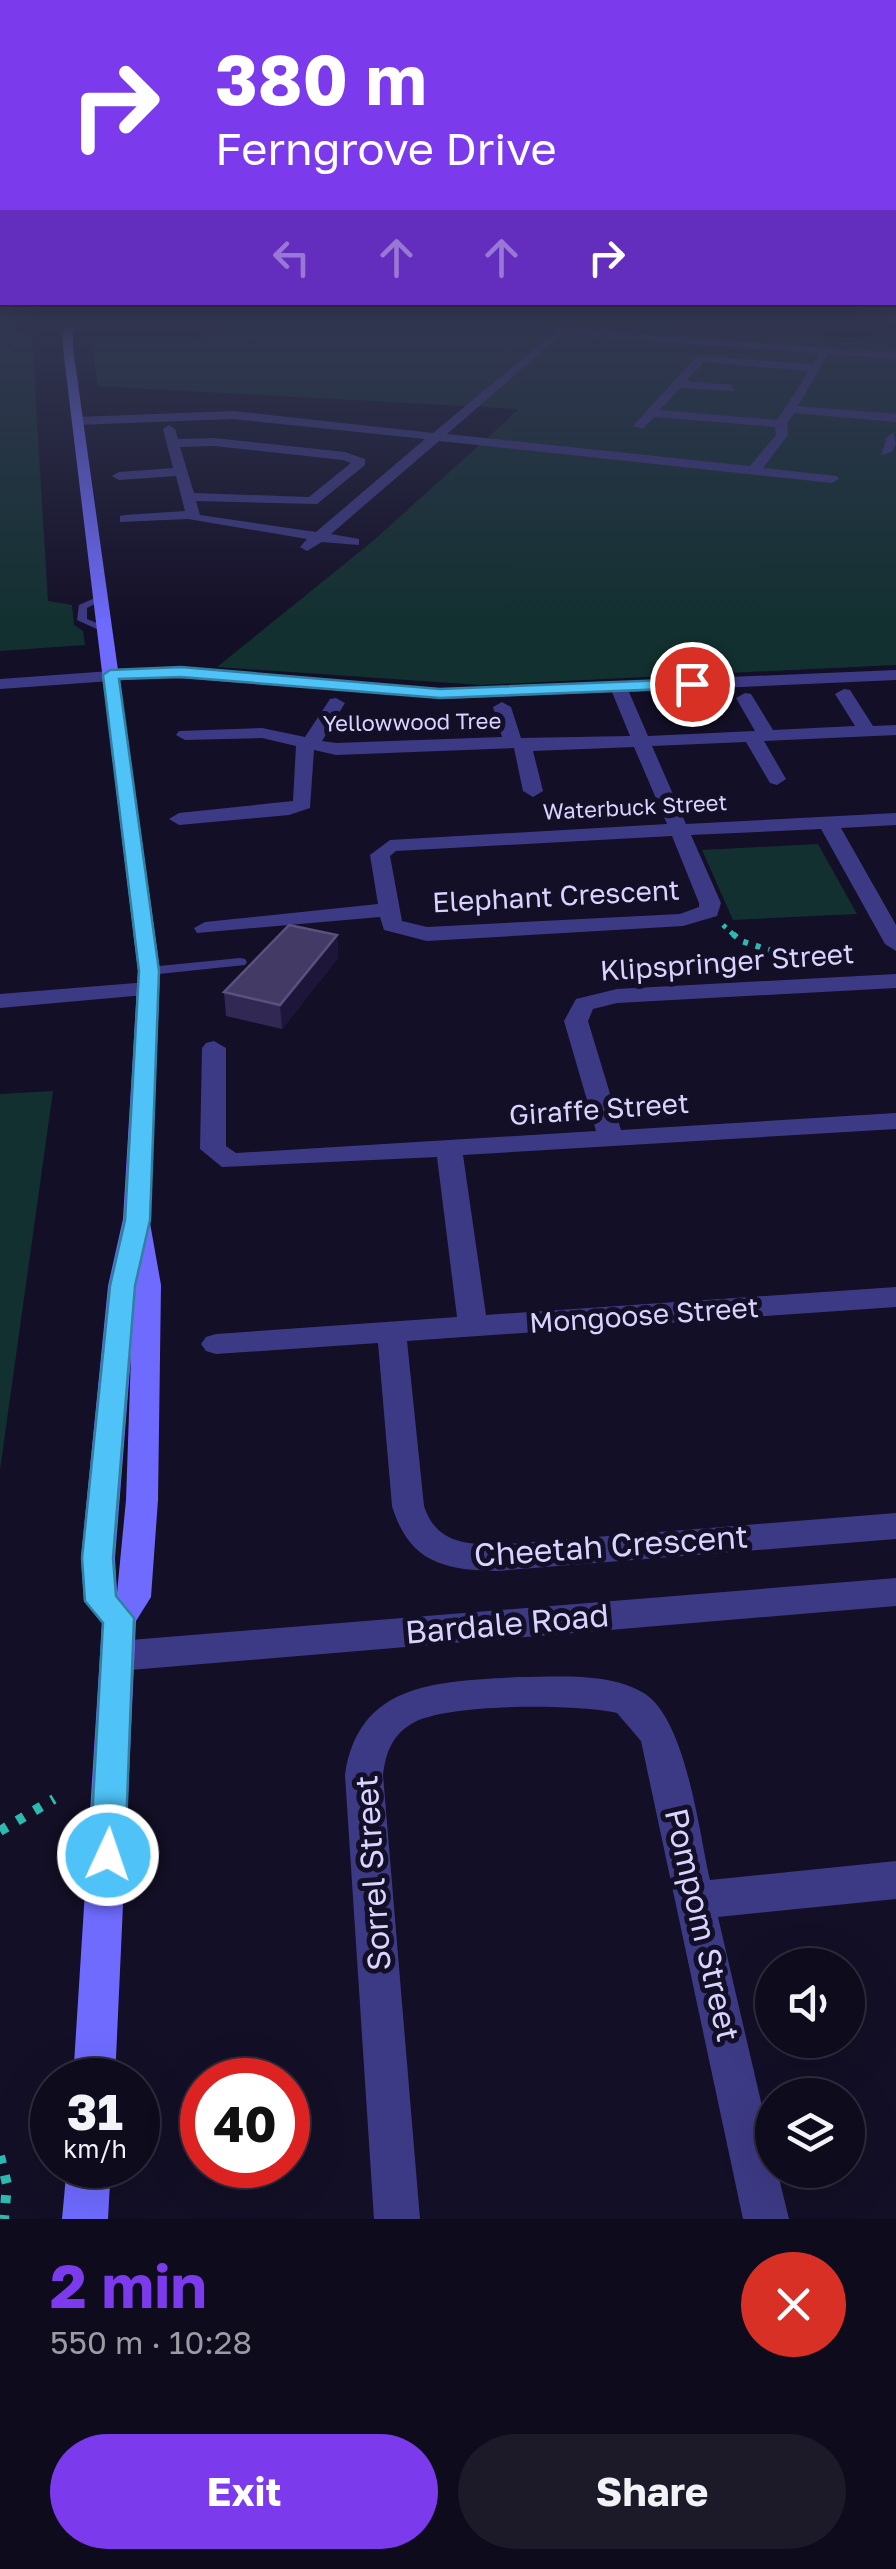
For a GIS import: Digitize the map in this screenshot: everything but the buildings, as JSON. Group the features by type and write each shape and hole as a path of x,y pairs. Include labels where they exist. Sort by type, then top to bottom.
{"street":[{"path":"77,424 149,980 138,1220 122,1286 98,1558 101,1601 118,1637 95,2058"},
{"path":"306,424 832,479"},
{"path":"312,542 447,424"},
{"path":"753,471 761,457 778,442 782,424 777,424"},
{"path":"186,497 312,500 360,462 345,456 166,434 191,515"},
{"path":"886,452 895,434"},
{"path":"119,476 180,472"},
{"path":"126,519 191,515 205,522 312,542 354,542"},
{"path":"0,684 181,672 440,694 896,675"},
{"name":"Elephant Crescent","path":"386,910 397,929 419,934 683,920 705,914 710,903 618,687"},
{"path":"844,694 868,732"},
{"path":"745,698 777,779"},
{"path":"179,818 301,805 306,798 305,746 320,733 336,703"},
{"path":"502,707 533,790"},
{"name":"Yellowwood Tree","path":"185,735 262,733 305,746 336,750 896,730"},
{"name":"Waterbuck Street","path":"386,910 380,854 390,846 896,819"},
{"path":"828,823 890,923 896,944"},
{"path":"204,928 386,910"},
{"path":"0,1001 149,980"},
{"name":"Klipspringer Street","path":"610,1138 576,1022 584,1004 616,996 896,981"},
{"name":"Giraffe Street","path":"214,1048 216,1154 237,1161 896,1121"},
{"path":"449,1149 473,1327"},
{"name":"Mongoose Street","path":"216,1344 896,1297"},
{"name":"Cheetah Crescent","path":"392,1332 408,1506 416,1533 438,1551 497,1558 896,1526"},
{"name":"Bardale Road","path":"118,1637 896,1592"},
{"name":"Sorrel Street","path":"397,2219 364,1775 366,1752 376,1733 390,1719 421,1702 583,1690 628,1700"},
{"name":"Pompom Street","path":"628,1700 658,1738 698,1900 766,2219"},
{"path":"698,1900 896,1880"},
{"path":"85,2219 87,2188"}],"lane":[{"path":"149,980 240,962"}],"path":[{"path":"705,914 742,941 800,959 835,984"},
{"path":"0,1831 54,1799"},
{"path":"0,2156 7,2184 4,2219"}],"green space":[{"path":"0,424 37,424 48,601 72,605 74,625 83,631 85,645 0,651"},
{"path":"503,424 896,424 896,665 481,685 217,667 373,541"},
{"path":"818,844 857,914 733,920 702,850"},
{"path":"53,1091 0,1470 0,1094"}],"route":[{"path":"108,1855 119,1618 101,1601 100,1504 122,1286 138,1220 149,971 110,675 181,672 440,694 692,684"}]}
